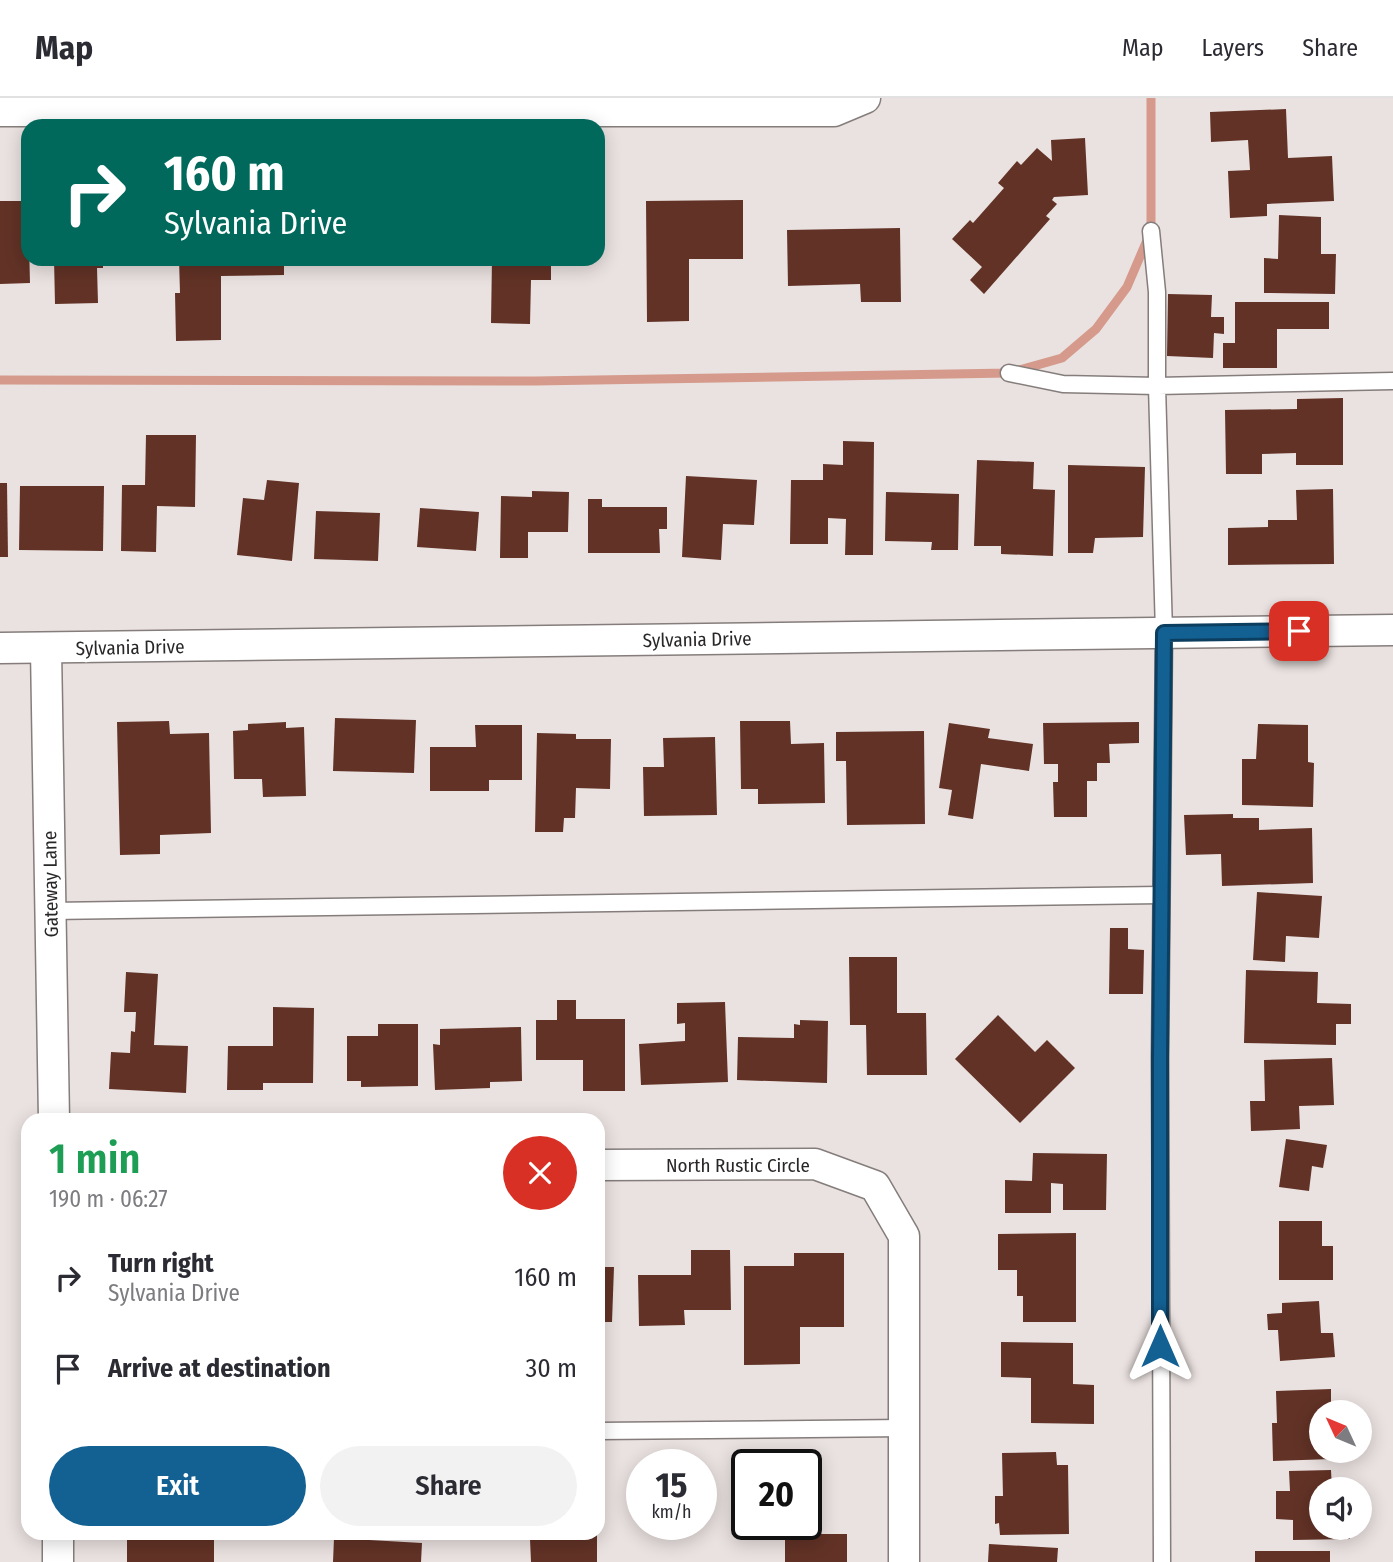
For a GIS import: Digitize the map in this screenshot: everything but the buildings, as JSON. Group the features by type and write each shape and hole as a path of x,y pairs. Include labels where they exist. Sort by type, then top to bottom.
{"street":[{"path":"0,111 834,111 865,98"},
{"name":"Sylvania Drive","path":"0,648 1393,630"},
{"name":"Gateway Lane","path":"46,649 54,1113"},
{"name":"North Rustic Circle","path":"605,1165 815,1164 875,1186 904,1236 904,1562"},
{"path":"58,1540 58,1562"}],"lane":[{"path":"1151,231 1157,292 1164,633 1161,895 1162,1562"},
{"path":"1009,373 1063,383 1157,386 1393,381"},
{"path":"51,911 1161,895"},
{"path":"605,1431 905,1428"}],"waterway":[{"path":"0,380 535,381 1009,373 1062,358 1096,329 1127,287 1151,231 1151,98"}],"route":[{"path":"1160,1346 1164,633 1299,631"}]}
